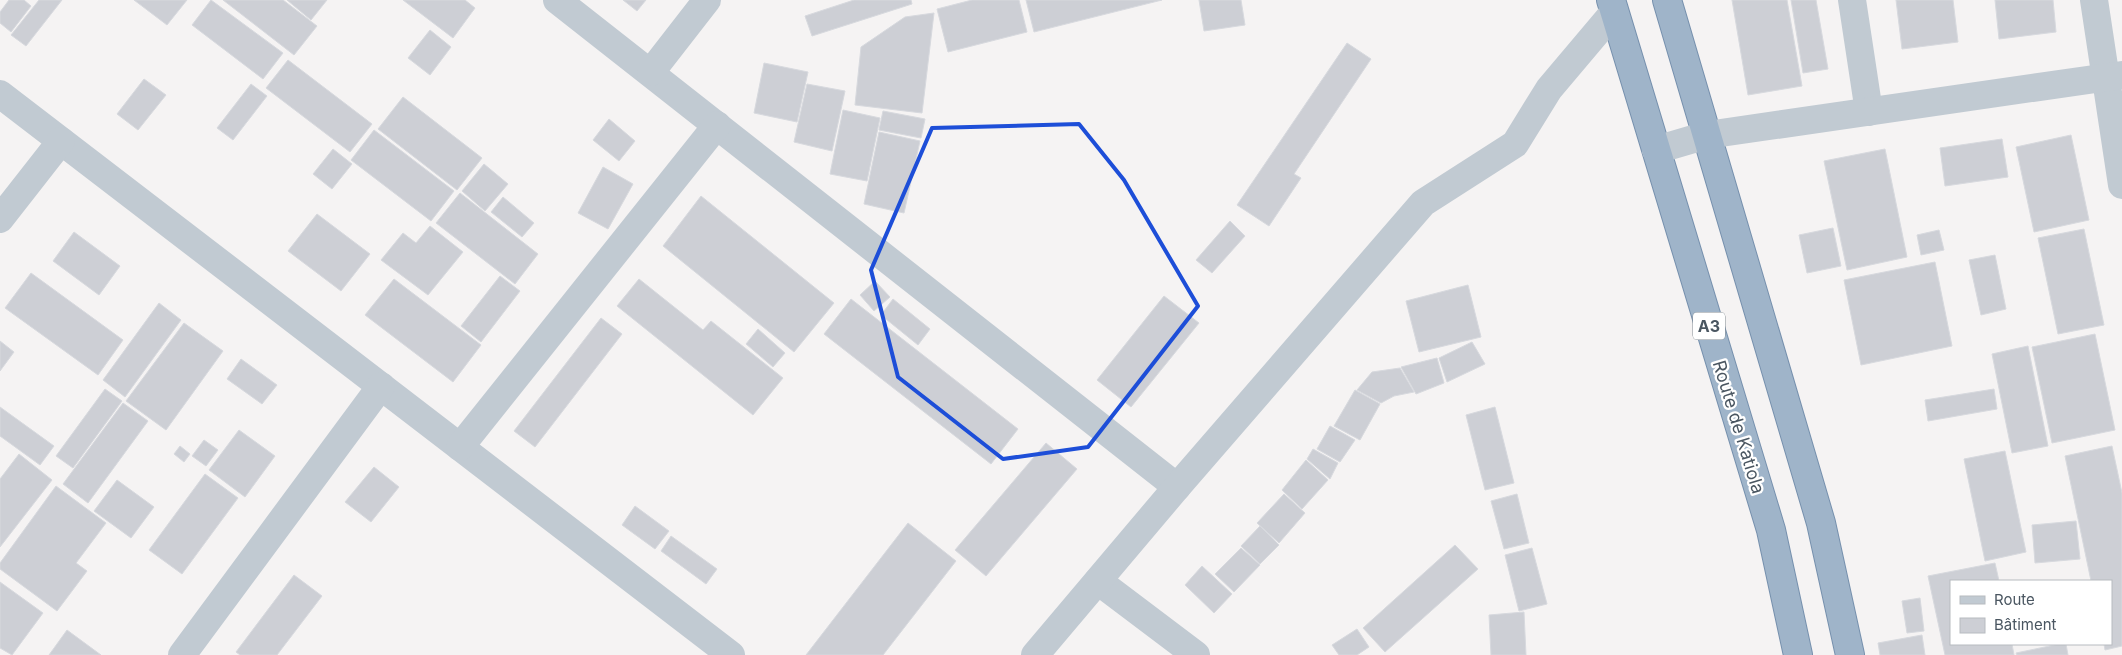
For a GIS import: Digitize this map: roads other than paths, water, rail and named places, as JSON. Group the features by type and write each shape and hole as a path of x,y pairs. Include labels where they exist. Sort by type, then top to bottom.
{"highway":[{"path":"1667,0 1821,523 1850,655"},
{"name":"Route de Katiola","path":"1612,6 1771,530 1798,655"}],"street":[{"path":"557,0 1177,487"},
{"path":"651,72 707,0"},
{"path":"1852,0 1869,112"},
{"path":"2094,0 2114,76 2122,185"},
{"path":"1035,655 1177,487 1423,203 1515,144 1549,89 1612,6"},
{"path":"1656,150 1707,135 2114,76"},
{"path":"0,94 731,655"},
{"path":"460,447 717,125"},
{"path":"0,219 61,141"},
{"path":"182,655 381,386"},
{"path":"1098,581 1196,655"}]}
